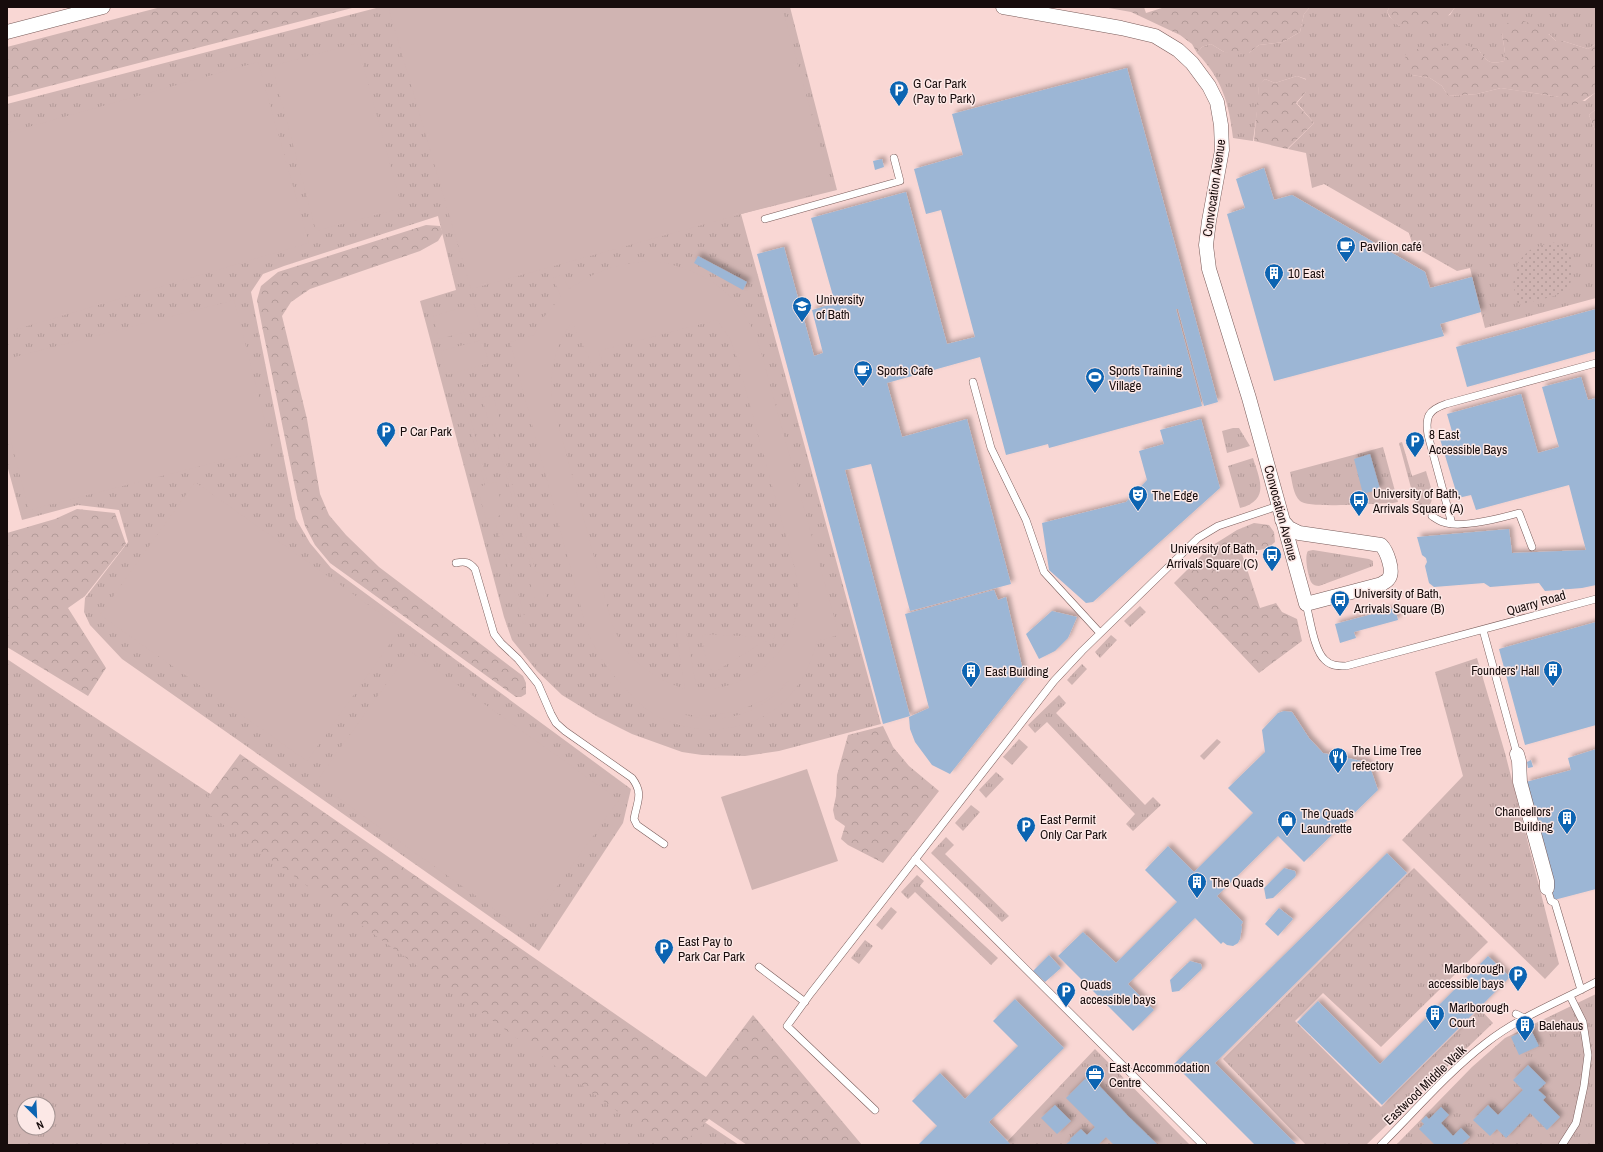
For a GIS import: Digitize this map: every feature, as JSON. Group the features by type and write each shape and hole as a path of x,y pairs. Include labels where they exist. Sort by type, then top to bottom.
{"street":[{"path":"7,32 103,7"},
{"name":"Convocation Avenue","path":"1003,7 1046,10 1155,36 1178,50 1192,63 1209,86 1217,102 1222,144 1219,169 1208,221 1206,245 1209,269 1249,398 1306,604"},
{"path":"1282,520 1289,528 1299,533 1376,543 1381,545 1388,554 1391,574 1387,581 1306,604"},
{"path":"1516,754 1519,761 1520,782 1547,888"}],"lane":[{"path":"765,219 900,181 894,158"},
{"path":"1452,524 1428,435 1426,422 1436,407 1596,362"},
{"path":"973,382 991,448 1026,520 1044,572 1100,633"},
{"path":"875,1110 787,1026 1054,681 1100,633 1198,538 1218,526 1278,506"},
{"path":"1432,516 1444,523 1452,524 1482,522 1519,513 1532,547"},
{"path":"456,563 465,561 475,568 494,634 518,659 538,684 556,723 564,731 632,778 638,786 640,795 634,819 637,824 664,844"},
{"name":"Quarry Road","path":"1306,604 1319,652 1325,660 1335,666 1346,666 1596,599"},
{"path":"1484,630 1516,754"},
{"path":"915,859 1203,1145"},
{"path":"1547,888 1551,901 1555,903 1581,990"},
{"path":"759,967 805,1002"},
{"name":"Eastwood Middle Walk","path":"1381,1145 1455,1070 1481,1047 1524,1018 1596,982"},
{"path":"1562,1145 1576,1123 1584,1086 1588,1055 1583,1022 1570,996"},
{"path":"1516,1014 1524,1018"}],"green space":[{"path":"161,7 356,7 7,97 7,47"},
{"path":"380,7 790,7 837,190 741,214 881,724 779,751 745,756 702,755 682,752 632,734 598,717 562,695 537,671 512,640 504,617 420,301 456,290 438,216 263,274 251,292 296,519 310,543 331,568 631,789 623,823 539,951 122,659 90,625 84,612 85,598 128,542 119,510 78,505 22,520 7,465 7,104"},
{"path":"400,7 782,7 832,189 471,289 389,10"},
{"path":"1103,7 1144,7 1146,13 1165,7 1310,7 1304,14 1300,32 1283,42 1259,45 1249,53 1236,55 1224,52 1211,44 1202,47 1197,53 1192,44 1180,35 1131,12"},
{"path":"1310,7 1390,7 1387,11 1389,16 1399,26 1450,15 1455,7 1596,7 1596,44 1588,49 1563,41 1556,41 1549,34 1502,33 1505,53 1504,61 1488,61 1478,49 1412,75 1430,78 1442,86 1448,96 1477,94 1501,88 1585,101 1596,92 1596,109 1589,115 1596,133 1596,298 1485,328 1470,268 1457,271 1413,246 1409,233 1324,184 1312,188 1306,153 1288,149 1314,123 1297,103 1306,92 1306,79 1297,76 1275,83 1265,79 1259,85 1253,141 1233,138 1223,92 1213,72 1197,53 1202,47 1211,44 1224,52 1249,53 1259,45 1283,42 1300,32 1304,14"},
{"path":"1390,7 1455,7 1446,18 1434,26 1427,28 1406,28 1397,25 1392,19 1387,11"},
{"path":"1524,21 1542,28 1556,41 1563,41 1588,49 1596,44 1595,93 1574,106 1559,97 1501,88 1477,94 1448,96 1442,86 1430,78 1412,75 1404,64 1406,54 1420,48 1462,44 1478,49 1488,61 1504,61 1505,53 1502,33 1507,23"},
{"path":"357,43 402,208 316,231 272,66"},
{"path":"258,62 309,243 7,332 7,133"},
{"path":"1297,76 1307,80 1306,92 1296,103 1314,123 1287,149 1254,141 1259,84 1265,79 1275,83"},
{"path":"1596,109 1596,133 1589,115"},
{"path":"426,225 440,226 443,233 438,241 420,251 310,289 291,302 282,316 307,419 320,494 329,515 346,535 379,567 523,676 526,683 526,694 521,697 516,697 330,563 315,545 305,526 297,497 262,326 257,300 261,286 278,272"},
{"path":"1551,242 1560,245 1570,254 1572,261 1572,275 1569,290 1551,297 1518,305 1513,284 1518,263 1530,250"},
{"path":"655,261 675,266 693,272 708,280 723,290 735,302 745,316 754,333 761,352 839,635 817,641 813,655 801,681 792,693 777,707 760,718 742,725 722,729 702,729 682,726 663,719 646,709 616,678 605,664 592,642 586,626 510,342 534,335 543,318 561,297 553,278 562,275 569,289 579,282 610,268","holes":["717,320 730,339 737,358 795,569 798,586 798,602 794,622 787,639 777,654 765,666 751,676 734,683 716,688 697,690 686,631 676,632 685,689 660,679 639,664 630,655 616,633 611,620 552,401 551,379 557,350 572,322 593,367 598,366 603,362 598,351","789,681 779,692 767,701 741,714 727,718 712,719 698,718 683,714 701,716 735,712 764,700"]},
{"path":"234,300 272,448 29,510 7,426 7,359"},
{"path":"474,304 481,328 439,339 433,316"},
{"path":"482,340 489,363 447,375 441,351"},
{"path":"462,386 488,484 496,482 504,514 498,516 526,623 523,624 494,517 486,519 477,487 485,485 459,387"},
{"path":"493,395 500,420 495,422 536,573 540,572 547,598 535,601 528,575 533,574 492,423 489,423 482,398"},
{"path":"1239,428 1250,446 1227,453 1222,431"},
{"path":"1402,442 1412,476 1426,471 1431,490 1432,501 1425,510 1418,514 1399,443"},
{"path":"1383,447 1398,502 1316,505 1300,501 1294,491 1290,472"},
{"path":"1253,458 1260,481 1259,494 1256,500 1240,508 1228,466"},
{"path":"195,482 401,628 307,761 100,615"},
{"path":"77,509 115,513 126,544 85,596 68,608 106,668 88,696 7,647 7,533 55,519"},
{"path":"1254,523 1269,525 1274,532 1275,542 1268,548 1242,554 1260,608 1276,603 1282,612 1297,619 1302,641 1259,673 1174,583 1210,547 1237,530"},
{"path":"1313,550 1369,559 1373,561 1373,566 1316,586 1310,579 1306,561 1308,551"},
{"path":"1140,606 1146,612 1130,627 1124,621"},
{"path":"767,632 775,635 772,644 765,641 713,673 705,654 702,634 764,637"},
{"path":"1111,635 1117,640 1100,658 1095,652"},
{"path":"410,651 619,800 525,931 316,782"},
{"path":"1477,658 1505,753 1559,964 1545,979 1402,840 1463,776 1435,672"},
{"path":"7,659 739,1145 7,1145"},
{"path":"1082,664 1087,669 1072,685 1067,680"},
{"path":"1059,695 1066,703 1056,713 1145,805 1153,797 1161,805 1133,831 1126,824 1135,814 1047,722 1035,733 1028,725"},
{"path":"883,726 893,747 909,766 939,791 883,863 848,845 841,839 845,826 835,819 833,810 836,796 837,775 848,735"},
{"path":"1019,739 1028,747 1012,765 1003,757"},
{"path":"1217,739 1221,742 1204,760 1200,756"},
{"path":"240,754 706,1077 753,1015 862,1145 747,1145 709,1119 682,1145 664,1145 200,808"},
{"path":"807,769 838,861 752,890 721,797"},
{"path":"996,772 1004,779 986,798 979,790"},
{"path":"971,805 980,812 963,831 955,823"},
{"path":"946,837 954,845 945,854 1009,916 1002,922 931,853"},
{"path":"1414,868 1488,942 1381,1047 1323,993 1295,1021 1381,1107 1480,1009 1493,1023 1366,1145 1306,1145 1223,1059"},
{"path":"917,875 924,881 920,886 998,958 991,965 915,892 908,899 901,892"},
{"path":"891,907 897,912 882,930 876,925"},
{"path":"865,940 873,946 859,964 851,958"},
{"path":"1596,994 1596,1145 1396,1145 1472,1067 1505,1038"},
{"path":"1095,1049 1190,1145 1004,1145"}],"building":[{"name":"Sports Training Village","path":"1127,68 1218,402 1204,406 1178,309 1176,309 1202,406 1049,448 1048,444 1006,455 980,357 887,383 902,437 967,419 1011,584 910,611 871,464 845,470 910,716 883,724 757,254 784,247 814,356 823,353 812,310 835,303 811,218 906,192 947,344 975,337 941,210 926,214 914,169 963,155 952,114"},
{"path":"882,159 884,167 875,170 873,161"},
{"path":"1264,168 1274,200 1292,195 1425,272 1430,288 1472,277 1481,312 1440,324 1444,336 1274,381 1227,214 1245,208 1236,179"},
{"path":"698,256 747,282 743,290 694,263"},
{"path":"1596,309 1596,351 1467,387 1456,347"},
{"path":"1581,377 1588,400 1596,398 1596,585 1582,588 1545,591 1539,583 1490,587 1484,583 1434,587 1429,583 1425,566 1427,562 1426,558 1422,555 1417,537 1509,529 1512,553 1586,550 1569,485 1476,510 1471,495 1458,498 1440,439 1453,435 1447,414 1521,394 1538,453 1559,447 1542,387"},
{"name":"The Edge","path":"1201,419 1220,488 1093,602 1086,603 1049,570 1042,523 1126,502 1147,480 1139,451 1164,444 1160,430"},
{"path":"1370,454 1380,489 1363,494 1354,459"},
{"name":"East Building","path":"994,590 998,600 1006,597 1025,679 950,774 932,765 915,742 910,729 909,717 929,708 905,614"},
{"path":"1395,608 1398,620 1354,632 1356,638 1340,643 1335,624"},
{"path":"1052,611 1077,617 1068,638 1055,651 1039,659 1026,634"},
{"name":"Founders' Hall","path":"1596,622 1596,725 1525,745 1499,649"},
{"name":"The Quads","path":"1284,711 1292,712 1309,738 1323,753 1367,762 1378,790 1304,862 1278,836 1217,896 1243,922 1241,925 1240,939 1238,943 1233,946 1227,945 1223,942 1221,944 1195,918 1128,984 1154,1010 1133,1031 1058,956 1083,932 1116,963 1177,902 1145,870 1168,846 1194,872 1253,813 1228,788 1265,752 1262,730 1278,713"},
{"name":"Chancellors' Building","path":"1596,749 1596,889 1554,900 1526,782 1571,770 1568,758"},
{"path":"1531,760 1533,767 1528,768 1527,762"},
{"path":"1387,853 1407,873 1215,1063 1297,1145 1255,1145 1174,1064"},
{"path":"1284,868 1295,871 1295,877 1273,898 1266,899 1264,888"},
{"path":"1279,908 1293,919 1278,936 1265,924"},
{"path":"1049,955 1061,968 1045,982 1033,971"},
{"name":"Marlborough Court","path":"1488,956 1510,977 1382,1105 1297,1022 1318,1001 1380,1064"},
{"path":"1190,961 1201,964 1201,970 1179,991 1172,992 1170,980"},
{"path":"1015,999 1064,1048 989,1122 1011,1145 918,1145 937,1126 912,1101 940,1073 965,1099 1018,1046 993,1021"},
{"name":"Balehaus","path":"1530,1028 1539,1046 1519,1055 1511,1037"},
{"path":"1528,1065 1546,1083 1538,1090 1546,1097 1543,1100 1560,1117 1547,1130 1530,1113 1506,1138 1497,1129 1490,1136 1473,1120 1488,1105 1498,1115 1523,1090 1513,1080"},
{"path":"1089,1075 1158,1145 1114,1145 1106,1137 1098,1145 1065,1145 1081,1129 1087,1135 1095,1127 1066,1098"},
{"path":"1055,1105 1071,1121 1057,1134 1041,1118"},
{"path":"1441,1107 1449,1115 1441,1123 1453,1136 1461,1128 1470,1137 1461,1145 1435,1145 1419,1129 1424,1124 1421,1121 1426,1116 1429,1119"}],"place":[{"name":"G Car Park (Pay to Park)","path":"899,107"},
{"name":"Pavilion café","path":"1346,263"},
{"name":"10 East","path":"1274,290"},
{"name":"University of Bath","path":"802,323"},
{"name":"Sports Cafe","path":"863,387"},
{"name":"Sports Training Village","path":"1095,394"},
{"name":"P Car Park","path":"386,448"},
{"name":"8 East Accessible Bays","path":"1415,458"},
{"name":"The Edge","path":"1138,512"},
{"name":"University of Bath, Arrivals Square (A)","path":"1359,517"},
{"name":"University of Bath, Arrivals Square (C)","path":"1272,572"},
{"name":"University of Bath, Arrivals Square (B)","path":"1340,617"},
{"name":"Founders' Hall","path":"1553,687"},
{"name":"East Building","path":"971,688"},
{"name":"The Lime Tree refectory","path":"1338,774"},
{"name":"Chancellors' Building","path":"1567,835"},
{"name":"The Quads Laundrette","path":"1287,837"},
{"name":"East Permit Only Car Park","path":"1026,843"},
{"name":"The Quads","path":"1197,899"},
{"name":"East Pay to Park Car Park","path":"664,965"},
{"name":"Marlborough accessible bays","path":"1518,992"},
{"name":"Quads accessible bays","path":"1066,1008"},
{"name":"Marlborough Court","path":"1435,1031"},
{"name":"Balehaus","path":"1525,1042"},
{"name":"East Accommodation Centre","path":"1095,1091"}]}
